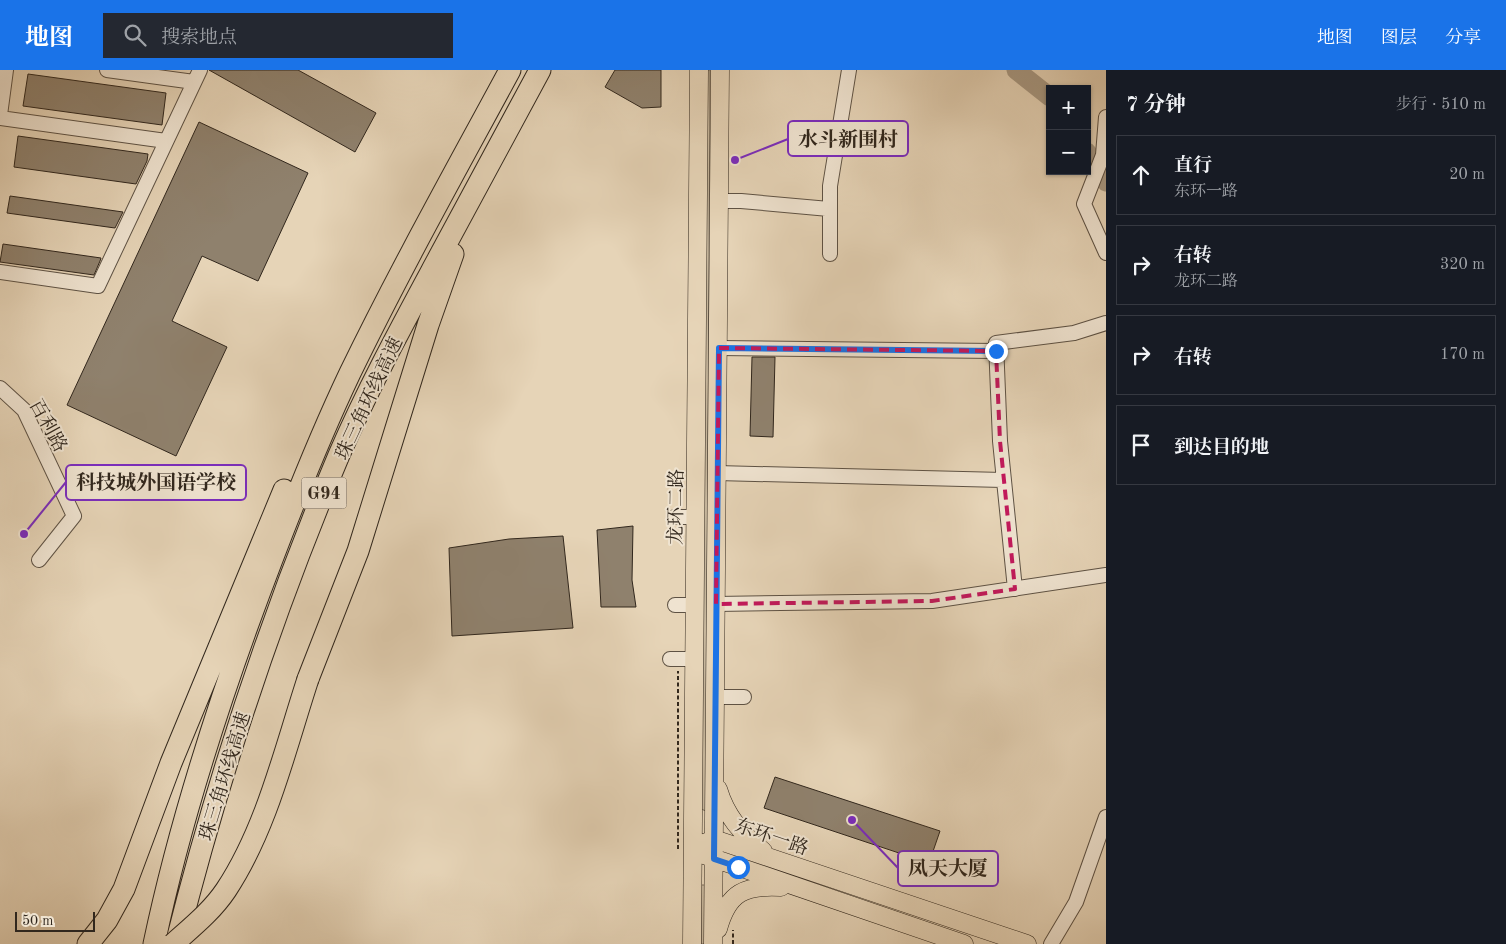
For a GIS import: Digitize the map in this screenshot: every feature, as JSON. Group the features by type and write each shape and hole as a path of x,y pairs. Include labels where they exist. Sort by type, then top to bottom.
{"highway":[{"name":"珠三角环线高速","path":"154,944 203,758 266,575 312,459 350,375 401,272 510,70"},
{"name":"珠三角环线高速","path":"174,944 217,792 252,686 287,588 340,454 396,338 540,70"},
{"path":"174,944 202,919 226,891 244,861 266,808 308,679 358,551 428,326 478,185"},
{"path":"88,944 107,920 124,889 171,763 216,651 263,537 308,438 341,372 401,272"}],"main road":[{"name":"龙环二路","path":"692,944 685,852 695,659 699,70"},
{"path":"714,944 720,70"},
{"path":"714,772 720,795 731,819 746,836 778,861"},
{"name":"东环一路","path":"685,852 714,838 1027,944"},
{"path":"685,852 714,859 964,944"},
{"path":"714,944 722,915 732,898 738,893 761,887 802,890"}],"street":[{"path":"6,70 0,116 166,141"},
{"path":"0,272 98,286 197,76 107,70"},
{"path":"830,254 829,209 832,167 849,70"},
{"path":"1106,117 1103,155 1084,204 1106,253"},
{"path":"720,201 741,201 829,209"},
{"path":"1015,589 1004,480 996,343 1074,333 1106,322"},
{"path":"719,348 996,351"},
{"name":"百利路","path":"0,388 24,410 74,516 39,560"},
{"path":"717,473 1004,480"},
{"path":"675,517 696,517"},
{"path":"716,604 932,601 1106,575"},
{"path":"675,605 695,605"},
{"path":"674,664 695,659"},
{"path":"715,697 744,698"},
{"path":"1051,944 1076,902 1106,816"}],"path":[{"path":"674,664 685,852"}],"highlighted area":[{"path":"719,348 996,351 1000,441 1015,589 932,601 716,604"}],"shaded area":[{"path":"707,70 710,70 706,811 701,809"},
{"path":"701,885 705,885 705,944 701,944"}],"building":[{"path":"209,70 298,70 376,113 355,152"},
{"path":"615,70 661,70 661,107 642,108 605,87"},
{"path":"28,74 166,93 162,125 23,106"},
{"path":"199,122 308,173 258,281 202,256 172,321 227,347 176,456 67,405"},
{"path":"18,136 148,154 147,161 136,184 14,167"},
{"path":"10,196 123,212 115,228 7,213"},
{"path":"3,244 101,258 94,275 0,262"},
{"path":"752,357 775,357 773,437 750,436"},
{"path":"633,526 632,580 636,607 601,607 597,530"},
{"path":"563,536 573,628 452,636 449,548 509,539"},
{"path":"775,777 940,831 929,863 764,808"}],"waterway":[{"path":"1016,70 1046,94"},
{"path":"1091,158 1106,182"}],"place":[{"name":"水斗新围村","path":"735,160"},
{"name":"科技城外国语学校","path":"24,534"},
{"name":"凤天大厦","path":"852,820"}],"route":[{"path":"738,867 714,859 719,348 996,351"}]}
